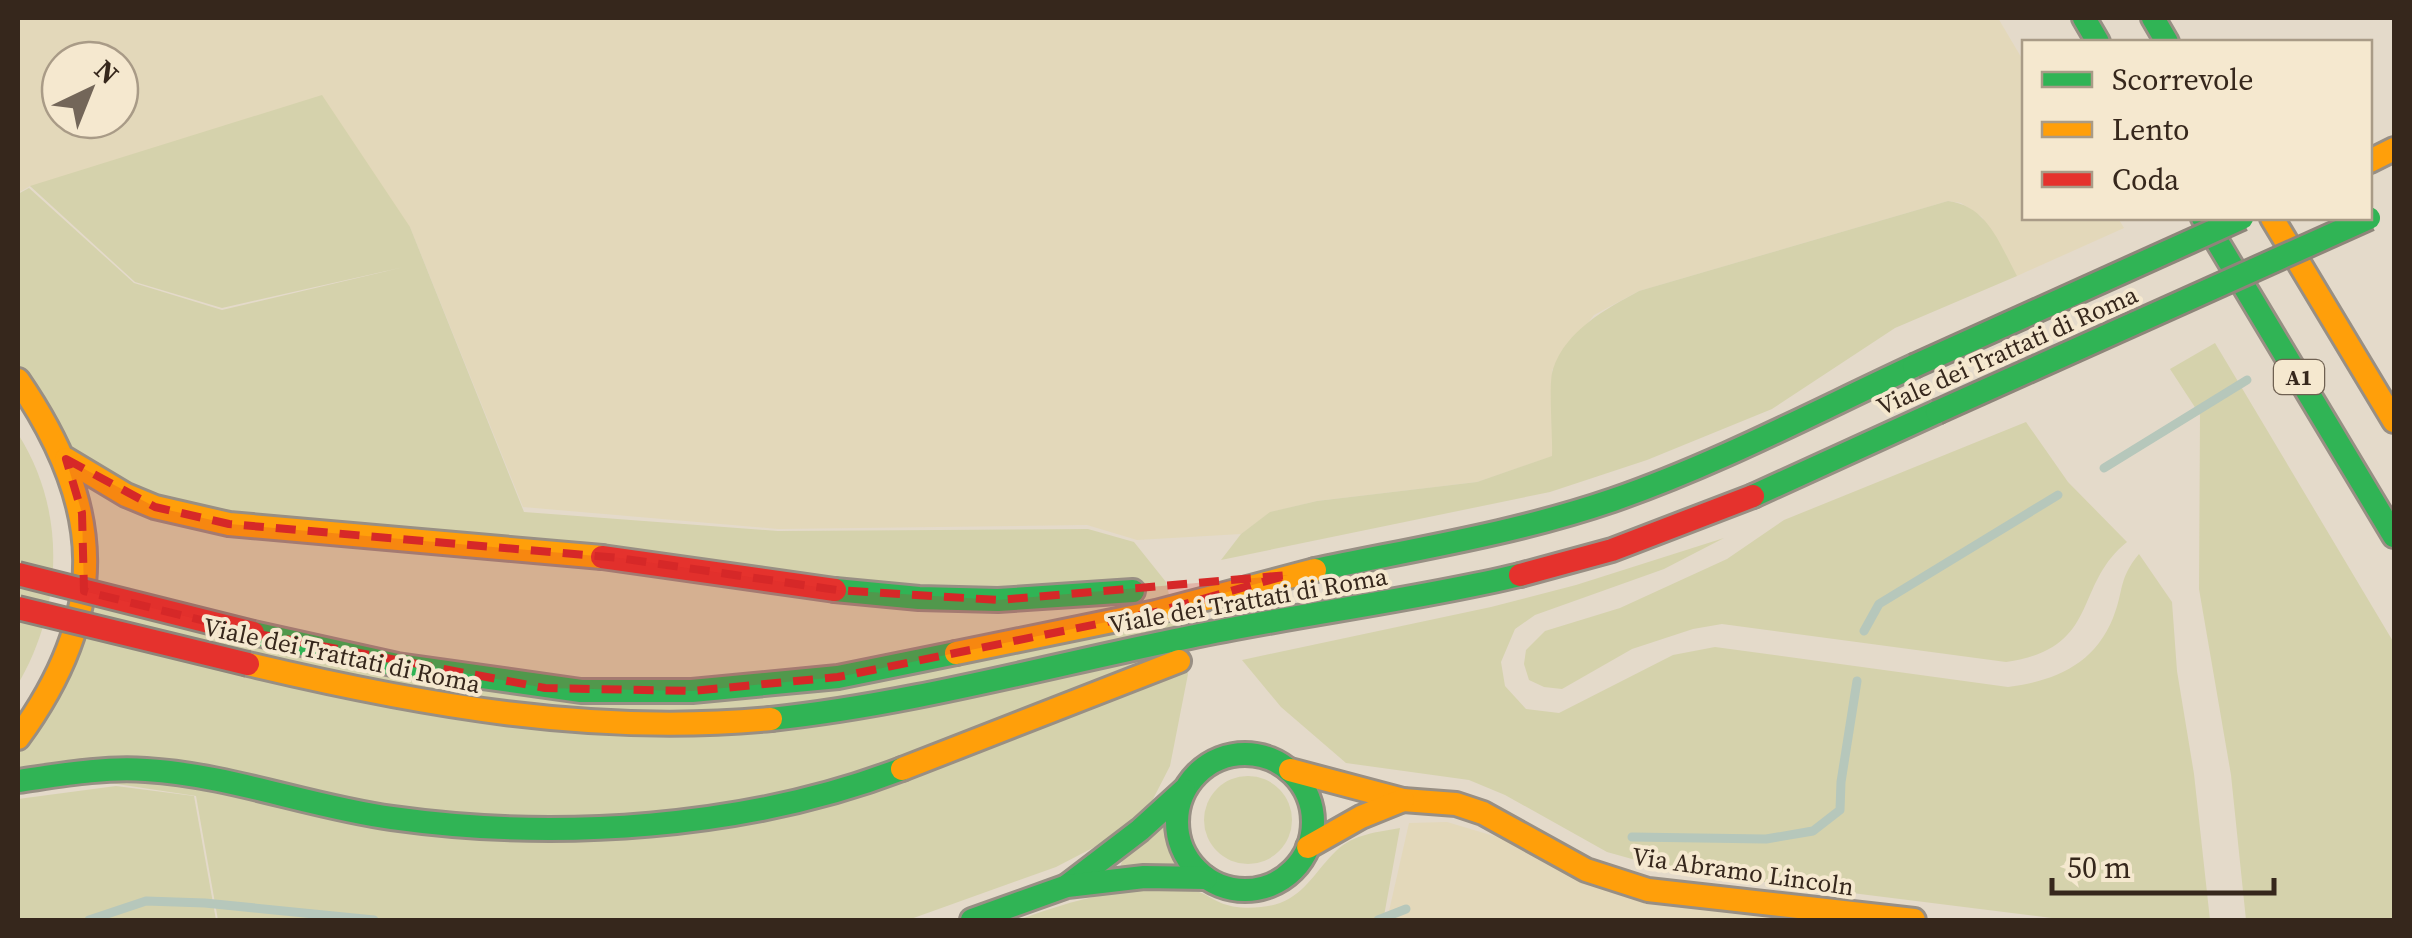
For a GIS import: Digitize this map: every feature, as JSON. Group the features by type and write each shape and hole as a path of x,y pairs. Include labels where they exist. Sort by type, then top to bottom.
{"main road":[{"path":"2084,18 2097,40"},
{"path":"2152,18 2166,40"},
{"name":"A1","path":"2204,220 2394,536"},
{"name":"Viale dei Trattati di Roma","path":"18,574 397,665 528,686 618,693 692,691 838,677 1174,608 1288,575 1525,527 1613,500 1763,439 1914,366 2238,220"},
{"name":"A1","path":"2273,220 2394,420"},
{"name":"Viale dei Trattati di Roma","path":"18,608 358,692 464,712 631,725 726,722 856,706 1232,628 1331,614 1488,583 1570,563 1651,536 1750,495 2362,220"},
{"path":"18,380 37,404 66,458 79,499 85,541 78,626 58,678 18,738"},
{"path":"66,458 126,495 155,507 229,524 620,558 837,590 998,600 1086,596 1288,575"},
{"path":"18,781 113,770 158,770 387,817 472,828 600,828 717,816 788,803 885,776 1171,663 1331,614"},
{"name":"Via Abramo Lincoln","path":"1067,886 1140,830 1207,764 1240,753 1258,754 1290,770 1403,800 1456,804 1483,812 1586,870 1648,890 1914,920"},
{"path":"1290,770 1304,786 1312,806 1308,848"},
{"path":"1184,790 1178,805 1178,838 1184,854 1206,878"},
{"name":"Via Abramo Lincoln","path":"972,920 1067,886 1144,877 1206,878 1225,887 1265,888 1291,872 1308,848 1361,817 1403,800"}],"highlighted area":[{"path":"66,459 155,507 229,524 619,558 837,590 998,600 1288,575 1156,612 838,677 692,691 545,688 253,633 84,591 82,513"}],"shaded area":[{"path":"18,18 1998,18 2022,59 2022,220 2119,220 2124,228 2017,276 1982,217 1961,203 1948,201 1639,291 1594,315 1552,370 1553,456 1477,482 1317,501 1271,512 1241,534 1137,540 1087,525 778,529 523,507 410,227 30,186 18,193"},
{"path":"322,95 410,227 524,512 778,531 1088,529 1134,542 1166,582 1188,674 1170,766 1151,803 1112,838 1056,867 908,920 218,920 196,796 18,769 18,751 95,570 18,367 18,194 29,188 134,283 222,310 404,267 222,308 135,282 30,186"},
{"path":"1948,201 1962,204 1983,219 2017,276 1895,328 1772,409 1647,460 1550,492 1221,560 1241,534 1270,512 1317,501 1477,482 1552,456 1552,376 1559,355 1588,322 1639,291"},
{"path":"2215,343 2394,643 2394,920 2246,920 2231,775 2199,589 2200,415 2170,369"},
{"path":"2026,422 2068,482 2127,542 2098,577 2072,629 2058,644 2037,655 2006,662 1722,624 1632,649 1562,689 1529,680 1524,664 1526,650 1545,631 1620,608 1727,559 1784,520"},
{"path":"18,434 45,495 53,559 44,623 18,684"},
{"path":"1724,538 1664,569 1535,615 1515,629 1501,662 1505,686 1526,709 1559,713 1673,655 1715,647 2008,687 2025,684 2071,668 2095,648 2113,618 2124,578 2139,554 2172,602 2177,671 2194,774 2210,920 2068,920 1675,871 1607,852 1505,795 1469,780 1346,763 1281,707 1242,660 1491,607 1576,585"},
{"path":"1239,776 1257,776 1273,783 1285,795 1292,820 1285,845 1273,857 1257,864 1239,864 1223,857 1211,845 1204,829 1204,811 1211,795 1223,783"},
{"path":"116,786 194,796 216,920 18,920 18,799"},
{"path":"1169,822 1171,840 1183,868 1120,868 1125,851"},
{"path":"1447,822 1787,920 1387,920 1409,823"},
{"path":"1400,828 1384,916 1374,920 1018,920 1084,899 1129,890 1176,889 1199,892 1233,906 1273,905 1297,893 1350,841"}],"waterway":[{"path":"2104,468 2247,380"},
{"path":"1864,631 1879,604 2058,495"},
{"path":"1632,837 1766,839 1813,831 1840,810 1857,681"},
{"path":"89,920 146,901 374,920"},
{"path":"1378,920 1406,909"}],"traffic: fast":[{"path":"2084,18 2097,40"},
{"path":"2153,18 2166,40"},
{"path":"2204,220 2394,536"},
{"path":"1914,366 2238,220"},
{"path":"1937,412 2365,220"},
{"path":"1315,570 1503,531 1613,500 1728,454 1914,366"},
{"path":"1753,496 1937,412"},
{"path":"771,719 929,694 1190,637 1520,575"},
{"path":"835,590 998,600 1133,591"},
{"path":"253,633 397,665 581,691 692,691 838,677 956,653"},
{"path":"1245,754 1271,759 1293,774 1308,796 1313,822 1308,848 1293,870 1271,885 1245,890 1219,885 1197,870 1182,848 1177,822 1182,796 1197,774 1219,759 1245,754"},
{"path":"18,781 98,771 146,770 208,778 392,818 455,825 584,828 650,825 780,805 902,769"},
{"path":"1068,885 1140,830 1184,790"},
{"path":"972,920 1067,886 1144,877 1206,878"}],"traffic: slow":[{"path":"2372,160 2394,149"},
{"path":"2273,220 2394,421"},
{"path":"18,380 47,427 68,472 80,516 85,559 81,603 69,647 48,692 18,738"},
{"path":"66,459 126,495 155,507 229,524 602,557"},
{"path":"956,653 1156,612 1315,570"},
{"path":"902,769 1179,661"},
{"path":"248,664 442,704 573,720 704,723 771,719"},
{"path":"1290,770 1403,800 1456,804 1483,813 1586,870 1648,890 1914,920"},
{"path":"1308,847 1361,817 1403,800"}],"traffic: jam":[{"path":"1520,575 1612,550 1753,496"},
{"path":"602,557 835,590"},
{"path":"18,574 253,633"},
{"path":"18,608 248,664"}]}
